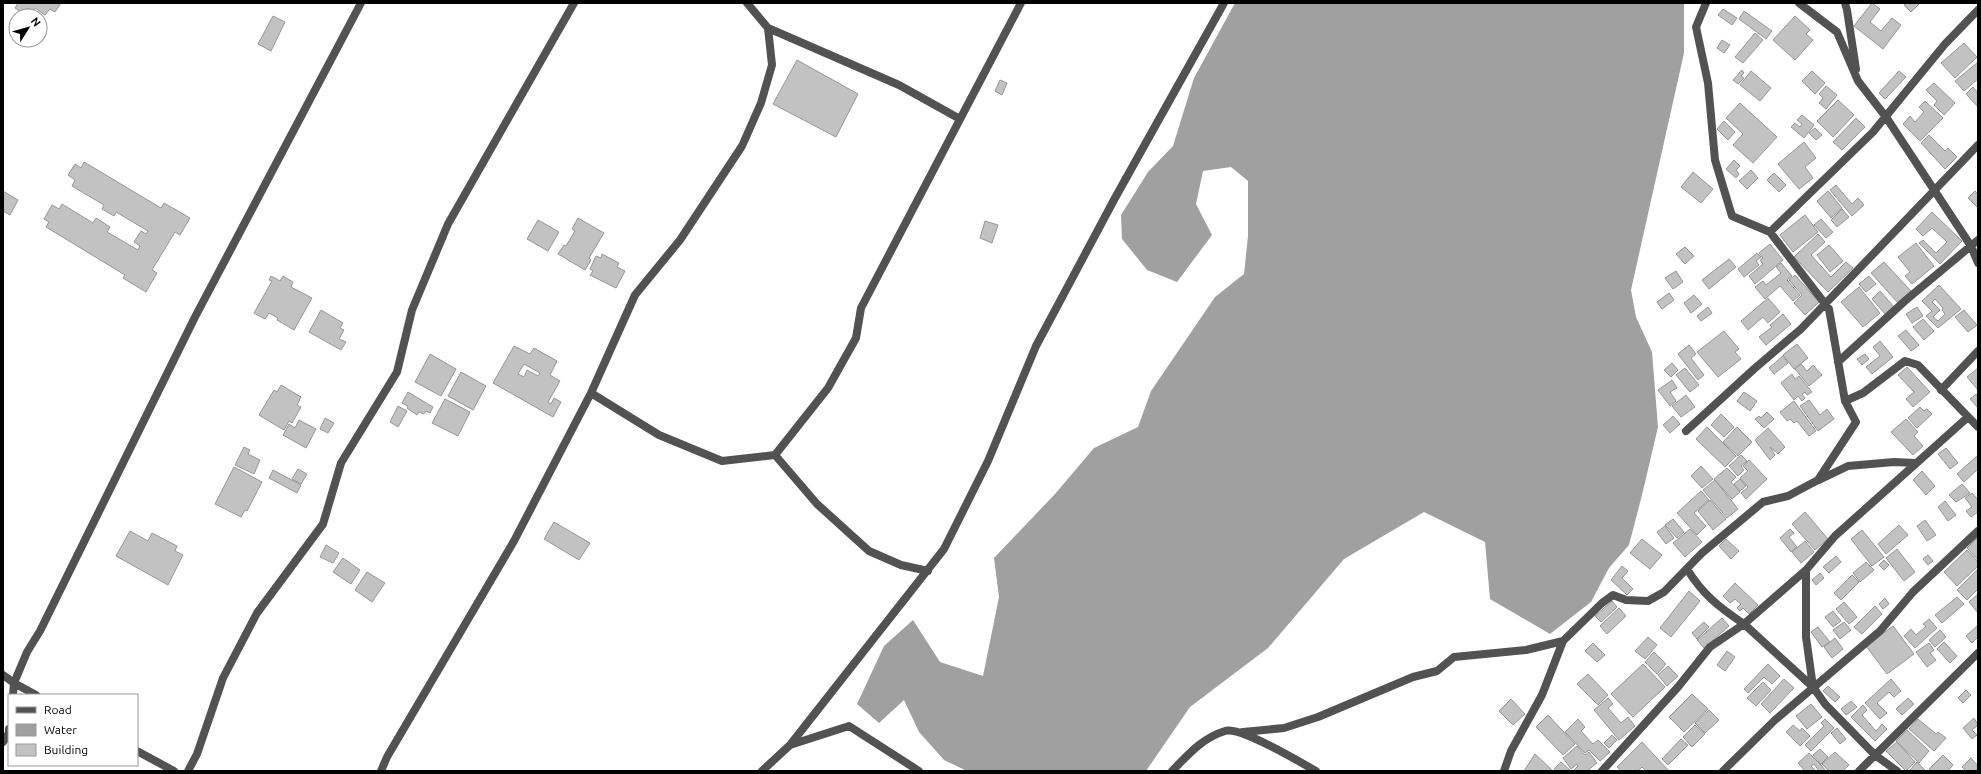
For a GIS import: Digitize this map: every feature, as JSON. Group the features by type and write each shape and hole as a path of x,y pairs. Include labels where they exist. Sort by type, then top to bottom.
{"street":[{"path":"13,694 14,683 27,652 40,631 195,316 362,3"},
{"path":"188,771 198,754 226,672 257,613 323,524 341,463 397,372 412,310 448,224 574,3"},
{"path":"747,3 768,28 899,85 960,120"},
{"path":"591,393 659,435 722,462 775,455 828,388 856,338 862,308 1021,3"},
{"path":"762,771 790,745 944,550 988,461 1036,346 1114,198 1224,3"},
{"path":"1706,3 1696,27 1708,83 1715,160 1732,216 1770,232 1830,309 1845,401 1856,422 1818,480"},
{"path":"1799,3 1837,32 1858,81 1886,117 1971,246 1978,263"},
{"path":"1845,3 1858,81"},
{"path":"1770,232 1873,132 1945,44 1978,10"},
{"path":"381,771 387,757 514,541 591,393 635,295 680,240 742,146 761,103 772,65 768,28"},
{"path":"1686,431 1826,305 1978,145"},
{"path":"1838,362 1906,300 1978,240"},
{"path":"1941,390 1978,351"},
{"path":"1845,401 1863,393 1905,361 1918,366 1978,427"},
{"path":"1602,771 1678,687 1710,647 1744,624 1806,570 1835,536 1968,417"},
{"path":"775,455 817,504 870,551 901,565 928,571"},
{"path":"1504,771 1511,751 1542,695 1563,641 1602,603 1613,595 1626,600 1648,601 1664,592 1702,552 1763,502 1788,496 1848,466 1894,462 1916,464"},
{"path":"1723,771 1760,734 1880,631 1913,592 1978,531"},
{"path":"1687,568 1698,587 1721,608 1744,624 1813,687 1825,704 1874,755 1897,771"},
{"path":"1806,570 1806,637 1813,687"},
{"path":"1172,771 1197,745 1226,730 1243,732 1284,728 1318,717 1413,677 1437,671 1454,657 1526,650 1563,641"},
{"path":"1858,771 1978,653"},
{"path":"3,675 34,694"},
{"path":"790,745 849,726 919,771"},
{"path":"1243,732 1316,771"},
{"path":"3,742 8,733"},
{"path":"138,752 174,771"}],"water":[{"path":"1235,3 1684,3 1684,53 1631,290 1636,317 1652,352 1658,427 1629,545 1609,568 1591,602 1550,634 1490,599 1485,542 1424,512 1344,559 1268,648 1190,707 1146,771 967,771 944,760 919,732 904,700 879,723 857,704 884,646 913,620 940,662 983,676 999,597 994,558 1055,494 1094,448 1138,427 1151,391 1215,297 1244,274 1248,236 1248,181 1231,167 1203,171 1196,204 1212,235 1177,282 1147,270 1122,239 1121,215 1148,172 1173,146 1194,78"}],"building":[{"path":"18,3 61,3 55,12 50,9 48,11 48,8 15,8"},
{"path":"1872,3 1880,9 1870,22 1881,31 1892,18 1901,25 1883,49 1854,26"},
{"path":"1907,3 1920,3 1911,12 1904,5"},
{"path":"1723,9 1737,18 1732,25 1718,15"},
{"path":"1744,11 1772,31 1766,39 1739,19"},
{"path":"273,16 285,22 271,51 258,44"},
{"path":"1795,16 1810,30 1806,34 1813,40 1795,60 1773,40"},
{"path":"1755,33 1763,40 1743,63 1735,57"},
{"path":"1722,40 1730,45 1724,53 1717,48"},
{"path":"1964,43 1977,57 1955,78 1941,63"},
{"path":"797,60 858,94 836,137 773,104"},
{"path":"1978,62 1978,79 1964,91 1955,81"},
{"path":"1742,70 1744,73 1741,76 1744,78 1738,84 1733,80"},
{"path":"1751,71 1771,88 1760,101 1740,85"},
{"path":"1812,71 1825,83 1815,94 1802,81"},
{"path":"1899,71 1906,77 1885,99 1879,93"},
{"path":"1000,80 1007,83 1002,95 995,91"},
{"path":"1934,83 1955,103 1944,115 1934,105 1937,101 1926,90"},
{"path":"1826,86 1837,95 1826,109 1819,103 1823,98 1819,94"},
{"path":"1973,87 1978,93 1978,107 1966,94"},
{"path":"1838,100 1854,115 1833,137 1817,121"},
{"path":"1925,101 1943,118 1920,141 1903,124 1910,116 1915,122 1924,112 1919,107"},
{"path":"1740,103 1777,137 1753,163 1733,145 1743,134 1726,118"},
{"path":"1802,115 1814,125 1804,138 1791,127 1795,123 1800,127 1802,124 1797,120"},
{"path":"1856,118 1865,127 1842,150 1833,142"},
{"path":"1724,121 1735,132 1728,140 1717,129"},
{"path":"1815,128 1822,135 1816,140 1809,133"},
{"path":"1929,135 1945,151 1948,148 1957,157 1945,169 1921,143"},
{"path":"1804,142 1816,158 1805,167 1813,178 1799,189 1778,164"},
{"path":"1734,160 1740,166 1736,170 1739,174 1736,178 1726,169"},
{"path":"84,162 161,208 164,203 190,218 180,235 175,232 152,270 157,273 146,292 123,278 125,275 46,227 49,222 44,219 52,205 59,209 62,204 93,223 96,218 110,227 107,232 138,250 140,246 134,242 141,231 146,234 148,231 116,212 114,216 102,209 104,205 72,186 75,180 68,175 75,164 81,168"},
{"path":"1751,170 1758,178 1747,189 1739,181"},
{"path":"1693,172 1713,189 1701,203 1681,187"},
{"path":"1774,173 1786,185 1779,192 1767,180"},
{"path":"1836,185 1852,204 1858,198 1864,205 1852,216 1830,190"},
{"path":"3,191 18,200 10,215 3,211"},
{"path":"1828,191 1842,208 1831,218 1817,201"},
{"path":"1975,191 1978,194 1978,208 1968,198"},
{"path":"1842,209 1849,217 1837,227 1831,220"},
{"path":"1932,212 1962,241 1940,264 1919,243 1923,240 1936,253 1947,242 1932,228 1923,236 1916,229"},
{"path":"1805,215 1818,232 1793,252 1780,235"},
{"path":"578,218 604,233 589,258 591,260 585,270 558,254 564,245 566,246 575,231 572,229"},
{"path":"1821,219 1833,232 1826,238 1814,225"},
{"path":"538,220 559,232 548,251 527,239"},
{"path":"985,221 998,225 992,243 980,238"},
{"path":"1818,234 1825,242 1811,255 1831,277 1846,262 1853,268 1828,292 1794,257"},
{"path":"1916,243 1934,266 1912,284 1905,276 1910,272 1898,257"},
{"path":"1770,244 1783,260 1755,284 1749,276 1763,264 1760,260 1763,258 1759,253"},
{"path":"1829,245 1843,261 1830,272 1817,255"},
{"path":"1685,247 1694,256 1685,264 1676,254"},
{"path":"1757,253 1761,257 1756,261 1759,265 1744,277 1738,269"},
{"path":"602,254 619,263 617,267 625,271 616,288 590,275 593,271 590,269 596,256 601,258"},
{"path":"1729,259 1736,267 1709,289 1702,280"},
{"path":"1884,262 1911,291 1898,303 1871,273"},
{"path":"1781,263 1792,276 1787,280 1800,295 1793,301 1780,286 1765,299 1755,287 1763,281 1766,285 1781,273 1776,267"},
{"path":"1676,271 1683,282 1673,289 1665,278"},
{"path":"1795,275 1819,302 1805,315 1794,303 1802,295 1789,280"},
{"path":"271,276 280,281 283,276 293,282 291,287 312,298 294,330 277,320 278,318 269,313 265,319 254,313 272,281 269,280"},
{"path":"1869,276 1876,284 1866,292 1859,284"},
{"path":"1939,285 1961,309 1938,328 1926,316 1932,311 1922,301","holes":["1935,299 1943,308 1942,310 1945,314 1938,321 1933,317 1940,310 1932,302"]},
{"path":"1859,287 1880,313 1863,327 1841,302"},
{"path":"1880,291 1894,307 1885,314 1872,299"},
{"path":"1669,293 1674,300 1662,309 1657,302"},
{"path":"1694,295 1702,304 1691,313 1684,303"},
{"path":"1768,298 1780,312 1768,323 1763,317 1748,330 1741,321"},
{"path":"1708,307 1712,313 1701,321 1697,316"},
{"path":"1917,307 1923,316 1912,323 1906,314"},
{"path":"321,310 343,323 340,328 344,330 339,339 346,342 341,350 309,332"},
{"path":"1964,310 1977,325 1968,332 1955,317"},
{"path":"1783,314 1791,324 1766,345 1759,337 1772,327 1770,325"},
{"path":"1923,319 1934,331 1924,340 1913,327"},
{"path":"1906,330 1919,345 1911,351 1898,336"},
{"path":"1724,331 1739,349 1735,352 1741,359 1718,377 1697,352"},
{"path":"1880,341 1893,357 1872,374 1866,367 1880,356 1873,347"},
{"path":"1797,344 1808,358 1794,369 1783,355"},
{"path":"1689,345 1696,354 1691,358 1704,375 1698,380 1678,354"},
{"path":"514,346 530,354 534,348 557,361 550,375 560,381 548,402 551,404 554,398 561,402 553,417 493,383","holes":["524,364 540,373 538,376 527,370 524,377 518,374"]},
{"path":"430,354 456,369 441,396 415,382"},
{"path":"1865,354 1869,359 1862,365 1857,359"},
{"path":"1783,356 1788,363 1774,374 1769,368"},
{"path":"1672,363 1678,370 1671,377 1664,370"},
{"path":"1801,364 1807,371 1813,365 1822,375 1809,386 1795,369"},
{"path":"1907,367 1930,392 1913,407 1906,399 1914,392 1898,375"},
{"path":"1685,368 1699,385 1690,392 1676,375"},
{"path":"1978,368 1978,390 1967,377"},
{"path":"461,372 486,386 473,410 448,396"},
{"path":"1792,374 1795,379 1799,376 1812,392 1807,395 1805,392 1802,394 1805,398 1802,401 1798,396 1794,400 1781,383"},
{"path":"1672,380 1677,388 1670,392 1676,401 1670,406 1658,390"},
{"path":"281,385 301,397 297,405 301,407 292,423 289,421 284,430 259,415 274,390 277,392"},
{"path":"408,392 433,407 430,413 426,411 424,414 419,412 417,415 407,408 408,406 402,403"},
{"path":"1744,392 1757,401 1750,411 1737,401"},
{"path":"1976,394 1978,396 1978,408 1970,399"},
{"path":"1686,395 1695,407 1681,417 1672,406"},
{"path":"445,399 470,412 458,436 432,423"},
{"path":"1809,400 1820,415 1827,409 1834,419 1818,431 1800,406"},
{"path":"1794,401 1816,431 1809,436 1797,421 1794,423 1790,419 1787,421 1780,412"},
{"path":"398,406 407,411 398,427 390,422"},
{"path":"1920,407 1924,411 1927,409 1932,414 1917,428 1908,418"},
{"path":"1767,412 1774,419 1764,428 1755,419 1759,416 1761,418"},
{"path":"1721,414 1734,427 1724,437 1711,425"},
{"path":"1673,416 1680,424 1670,433 1663,425"},
{"path":"325,418 334,423 328,433 320,429"},
{"path":"1906,419 1918,432 1914,436 1923,446 1913,455 1891,432"},
{"path":"299,420 316,429 306,448 283,435 289,424 295,428"},
{"path":"1707,427 1736,456 1725,467 1696,439"},
{"path":"1737,427 1752,442 1738,456 1723,442"},
{"path":"1768,428 1785,447 1778,454 1770,447 1775,455 1770,460 1755,440"},
{"path":"244,447 250,450 248,454 260,460 254,474 235,465"},
{"path":"1946,448 1958,463 1950,469 1938,454"},
{"path":"1741,455 1747,461 1741,466 1744,470 1738,476 1729,466"},
{"path":"1978,455 1978,469 1964,482 1957,474"},
{"path":"1749,460 1767,479 1746,499 1741,493 1748,487 1740,478 1748,471 1743,466"},
{"path":"1701,466 1713,479 1702,488 1691,476"},
{"path":"234,467 262,482 247,511 245,510 241,517 215,504"},
{"path":"1727,468 1736,477 1731,482 1740,492 1732,499 1714,479"},
{"path":"298,469 307,474 301,484 292,479"},
{"path":"273,470 301,485 297,493 269,478"},
{"path":"1922,471 1935,486 1926,495 1913,480"},
{"path":"1740,479 1746,486 1740,491 1734,484"},
{"path":"1715,480 1738,509 1727,518 1703,490"},
{"path":"1962,484 1970,493 1956,502 1949,495"},
{"path":"1701,491 1709,500 1694,513 1706,526 1697,535 1677,513"},
{"path":"1972,493 1978,500 1978,512 1971,517 1966,511 1972,507 1965,498"},
{"path":"1710,500 1726,519 1713,530 1698,511"},
{"path":"1945,501 1956,515 1948,521 1938,507"},
{"path":"1805,512 1828,539 1815,550 1792,524"},
{"path":"1673,519 1684,532 1677,538 1665,525"},
{"path":"1925,520 1936,535 1927,541 1917,526"},
{"path":"554,522 590,543 579,560 544,539"},
{"path":"1899,525 1908,535 1886,554 1878,544"},
{"path":"1665,526 1674,538 1666,544 1657,532"},
{"path":"1690,529 1702,542 1685,557 1673,543"},
{"path":"1790,529 1794,533 1789,537 1797,547 1791,552 1780,538"},
{"path":"1862,530 1884,557 1872,566 1851,539"},
{"path":"130,531 148,541 152,533 177,546 175,551 183,555 168,585 116,556"},
{"path":"1978,537 1978,560 1967,548"},
{"path":"1642,539 1662,555 1650,569 1630,553"},
{"path":"1726,539 1739,551 1731,559 1719,546"},
{"path":"1805,541 1814,552 1801,563 1792,552"},
{"path":"326,545 339,553 333,563 320,557"},
{"path":"1897,549 1915,572 1904,581 1886,558"},
{"path":"1967,550 1978,562 1978,566 1957,586 1944,572"},
{"path":"1928,555 1933,561 1928,565 1923,559"},
{"path":"1836,556 1841,562 1829,573 1823,567"},
{"path":"343,558 360,570 351,584 333,572"},
{"path":"1884,560 1889,565 1884,570 1879,565"},
{"path":"1866,562 1874,570 1860,582 1853,573"},
{"path":"1622,566 1628,571 1622,578 1633,589 1627,595 1611,580"},
{"path":"1978,569 1978,589 1967,600 1957,590"},
{"path":"367,572 385,583 372,602 355,590"},
{"path":"1820,573 1824,578 1816,585 1812,580"},
{"path":"1852,575 1859,582 1841,600 1834,593"},
{"path":"1735,583 1758,605 1749,614 1743,608 1740,611 1737,608 1741,604 1735,599 1730,603 1723,596"},
{"path":"1689,591 1700,601 1671,637 1660,628"},
{"path":"1978,594 1978,613 1969,602"},
{"path":"1957,597 1964,604 1942,623 1935,615"},
{"path":"1885,598 1889,604 1883,609 1879,604"},
{"path":"1612,601 1617,607 1601,622 1595,616"},
{"path":"1844,602 1857,617 1849,624 1836,609"},
{"path":"1875,606 1882,614 1862,634 1854,627"},
{"path":"1619,608 1626,616 1607,634 1600,626"},
{"path":"1833,611 1841,621 1833,627 1825,617"},
{"path":"1722,618 1729,626 1704,648 1697,640"},
{"path":"1929,619 1937,628 1915,648 1904,636 1911,629 1916,635 1926,626 1923,624"},
{"path":"1704,622 1709,627 1697,639 1692,633"},
{"path":"1844,622 1851,630 1840,639 1833,630"},
{"path":"1978,625 1978,637 1972,643 1966,636"},
{"path":"1893,626 1914,654 1887,674 1866,646"},
{"path":"1818,627 1830,642 1822,647 1811,632"},
{"path":"1940,630 1946,637 1935,647 1929,640"},
{"path":"1648,637 1657,645 1645,659 1635,651"},
{"path":"1835,638 1843,649 1832,658 1824,647"},
{"path":"1944,642 1957,656 1950,663 1937,649"},
{"path":"1593,643 1605,655 1597,662 1585,651"},
{"path":"1929,643 1934,650 1930,653 1936,660 1927,667 1916,652"},
{"path":"1727,651 1735,657 1725,671 1717,665"},
{"path":"1654,652 1666,664 1657,674 1645,662"},
{"path":"1643,664 1665,687 1633,717 1611,694"},
{"path":"1768,664 1780,676 1772,684 1764,677 1748,693 1744,689"},
{"path":"1668,666 1678,676 1667,686 1658,675"},
{"path":"1588,674 1608,695 1598,705 1577,684"},
{"path":"1784,679 1794,688 1770,713 1761,704"},
{"path":"1891,679 1901,691 1894,697 1889,692 1877,703 1887,713 1880,719 1865,703"},
{"path":"1763,682 1771,690 1756,706 1747,698"},
{"path":"1828,686 1840,697 1835,702 1823,691"},
{"path":"1966,690 1971,695 1963,703 1958,698"},
{"path":"1692,694 1708,709 1684,732 1669,717"},
{"path":"1608,698 1613,704 1608,708 1621,723 1628,717 1635,726 1619,740 1594,710"},
{"path":"1908,698 1914,704 1902,715 1896,709"},
{"path":"1511,699 1525,714 1513,725 1499,711"},
{"path":"1851,701 1857,707 1846,715 1841,709"},
{"path":"1811,704 1822,717 1807,729 1796,716"},
{"path":"1863,705 1867,710 1862,715 1876,731 1882,724 1887,729 1875,741 1851,717"},
{"path":"1709,710 1719,720 1705,733 1695,723"},
{"path":"1548,715 1575,744 1563,755 1536,727"},
{"path":"1974,718 1978,725 1972,730 1977,735 1972,739 1963,728"},
{"path":"1578,719 1585,727 1581,731 1593,744 1598,740 1610,752 1600,761 1589,750 1585,753 1565,732"},
{"path":"1825,719 1834,728 1811,751 1805,745 1824,726 1821,723"},
{"path":"1918,719 1936,734 1938,732 1946,738 1934,751 1909,729"},
{"path":"1695,725 1705,734 1692,747 1683,737"},
{"path":"1793,725 1800,731 1802,728 1810,736 1800,746 1786,732"},
{"path":"1837,728 1846,739 1840,744 1831,733"},
{"path":"1907,730 1929,751 1919,763 1896,741"},
{"path":"1612,735 1617,740 1609,748 1604,743"},
{"path":"1681,739 1688,745 1668,765 1662,759"},
{"path":"1642,742 1669,771 1646,771 1642,767 1638,771 1621,771 1617,767"},
{"path":"1897,742 1915,762 1906,771 1886,751"},
{"path":"1577,746 1585,755 1589,752 1597,763 1587,771 1574,770 1578,766 1577,764 1571,769 1563,758"},
{"path":"1820,749 1828,757 1821,764 1813,755"},
{"path":"1835,752 1849,765 1843,771 1829,771 1822,764"},
{"path":"1809,753 1826,771 1819,771 1814,764 1811,766 1816,771 1805,771 1798,763"},
{"path":"1535,754 1553,771 1524,771"},
{"path":"1943,755 1953,765 1948,771 1931,771 1929,769"},
{"path":"1971,758 1978,766 1978,771 1966,771 1962,767"},
{"path":"1561,762 1571,771 1556,771 1554,769"},
{"path":"1917,762 1926,771 1909,771"}]}
